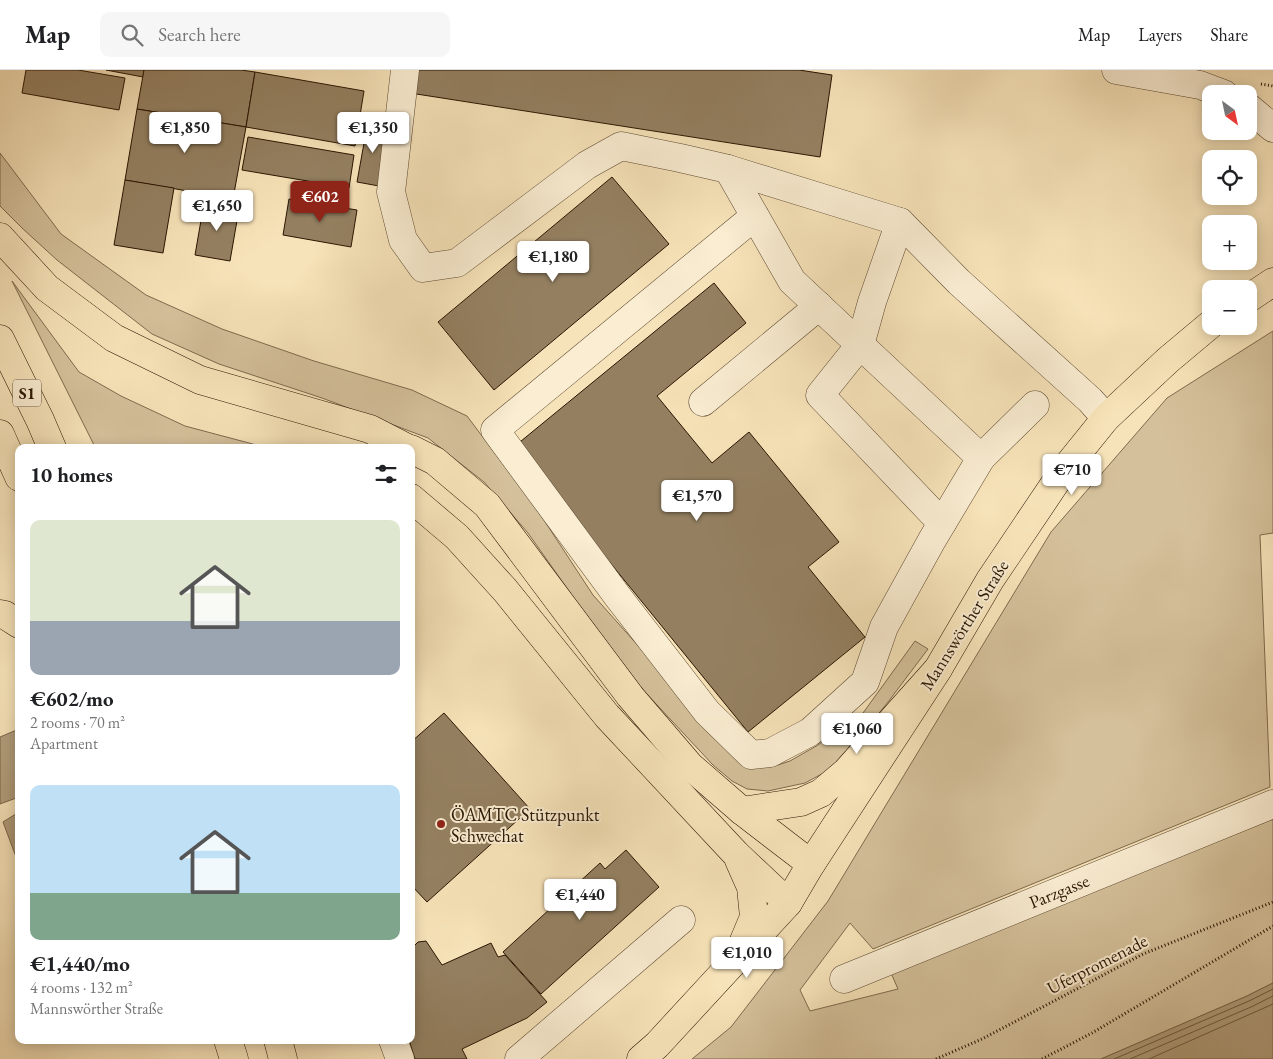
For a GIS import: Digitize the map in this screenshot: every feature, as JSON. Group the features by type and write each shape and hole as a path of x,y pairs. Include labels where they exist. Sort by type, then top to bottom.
{"main road":[{"path":"0,237 48,288 114,338 200,380 370,429 400,444"},
{"path":"1257,293 1273,282"},
{"name":"Mannswörther Straße","path":"641,1059 657,1045 788,903 938,669 990,580 1064,470 1106,418 1168,360 1202,332"},
{"name":"S1","path":"0,339 50,444"},
{"path":"0,434 15,468"},
{"path":"415,451 435,461 487,505 630,696 690,766 742,811 812,864"},
{"path":"415,501 457,537 505,590 607,716 736,854 788,903"},
{"path":"0,614 15,621"},
{"path":"742,811 801,802 821,793 846,772 938,669"},
{"path":"736,854 751,887 754,918 736,960"},
{"path":"229,1044 234,1059"},
{"path":"279,1044 284,1059"}],"street":[{"path":"406,70 391,192 402,240 423,268 457,264 587,165 620,146 680,158 728,169 900,222 959,282 1090,400 1106,418"},
{"path":"1116,70 1202,86"},
{"path":"1258,115 1273,128"},
{"path":"728,169 792,281 981,458"},
{"path":"754,216 495,430 618,597 707,712 751,755 770,753 810,732 865,682 884,627 981,458 1035,405"},
{"path":"900,222 872,302 860,345 820,396 942,523"},
{"path":"703,402 818,306"},
{"name":"Parzgasse","path":"844,979 1273,804"},
{"path":"519,1059 681,920"},
{"path":"394,1044 400,1059"}],"path":[{"name":"Uferpromenade","path":"936,1059 982,1039 1143,954 1273,902"},
{"path":"1042,1059 1092,1033 1273,926"}],"shaded area":[{"path":"0,153 61,234 146,295 222,329 314,361 412,390 467,416 536,508 593,595 730,749 753,767 775,766 790,761 818,745 863,713 915,641 928,649 888,702 850,749 831,769 805,783 768,791 747,789 732,781 713,765 644,691 576,601 528,533 484,482 428,438 322,398 219,364 152,334 57,260 0,206"},
{"path":"12,281 79,372 121,396 185,426 253,444 94,444"},
{"path":"1273,331 1273,533 1260,535 1270,787 873,949 850,923 800,990 810,1011 898,989 891,973 1273,819 1273,983 1101,1059 692,1059 731,1027 828,901 1051,532 1167,398"}],"water":[{"path":"15,731 15,798 0,804 0,737"},
{"path":"15,814 15,854 3,822"},
{"path":"1273,983 1273,1059 1101,1059 1247,996"}],"building":[{"path":"26,70 78,70 125,78 119,110 22,93"},
{"path":"106,70 144,70 143,77"},
{"path":"144,70 241,70 255,72 246,127 137,109"},
{"path":"414,70 799,70 832,75 820,157 410,93"},
{"path":"255,72 364,91 355,146 246,127"},
{"path":"137,109 246,127 233,199 125,180"},
{"path":"368,121 389,125 379,186 357,182"},
{"path":"248,137 354,155 349,188 242,170"},
{"path":"612,177 669,244 494,390 438,322"},
{"path":"125,180 174,188 163,253 114,245"},
{"path":"289,199 357,210 351,247 283,235"},
{"path":"204,203 239,209 230,261 195,255"},
{"path":"714,283 746,323 657,396 712,463 749,432 839,542 808,567 865,637 748,732 515,446"},
{"path":"444,713 530,809 427,902 415,889 415,738"},
{"path":"626,850 659,887 541,994 503,952 600,863 605,869"},
{"path":"426,941 442,965 491,943 498,957 505,955 547,1002 527,1018 462,1049 467,1059 415,1059 410,1044 415,1044 415,945 418,942"}],"place":[{"name":"ÖAMTC Stützpunkt Schwechat","path":"441,824"}]}
